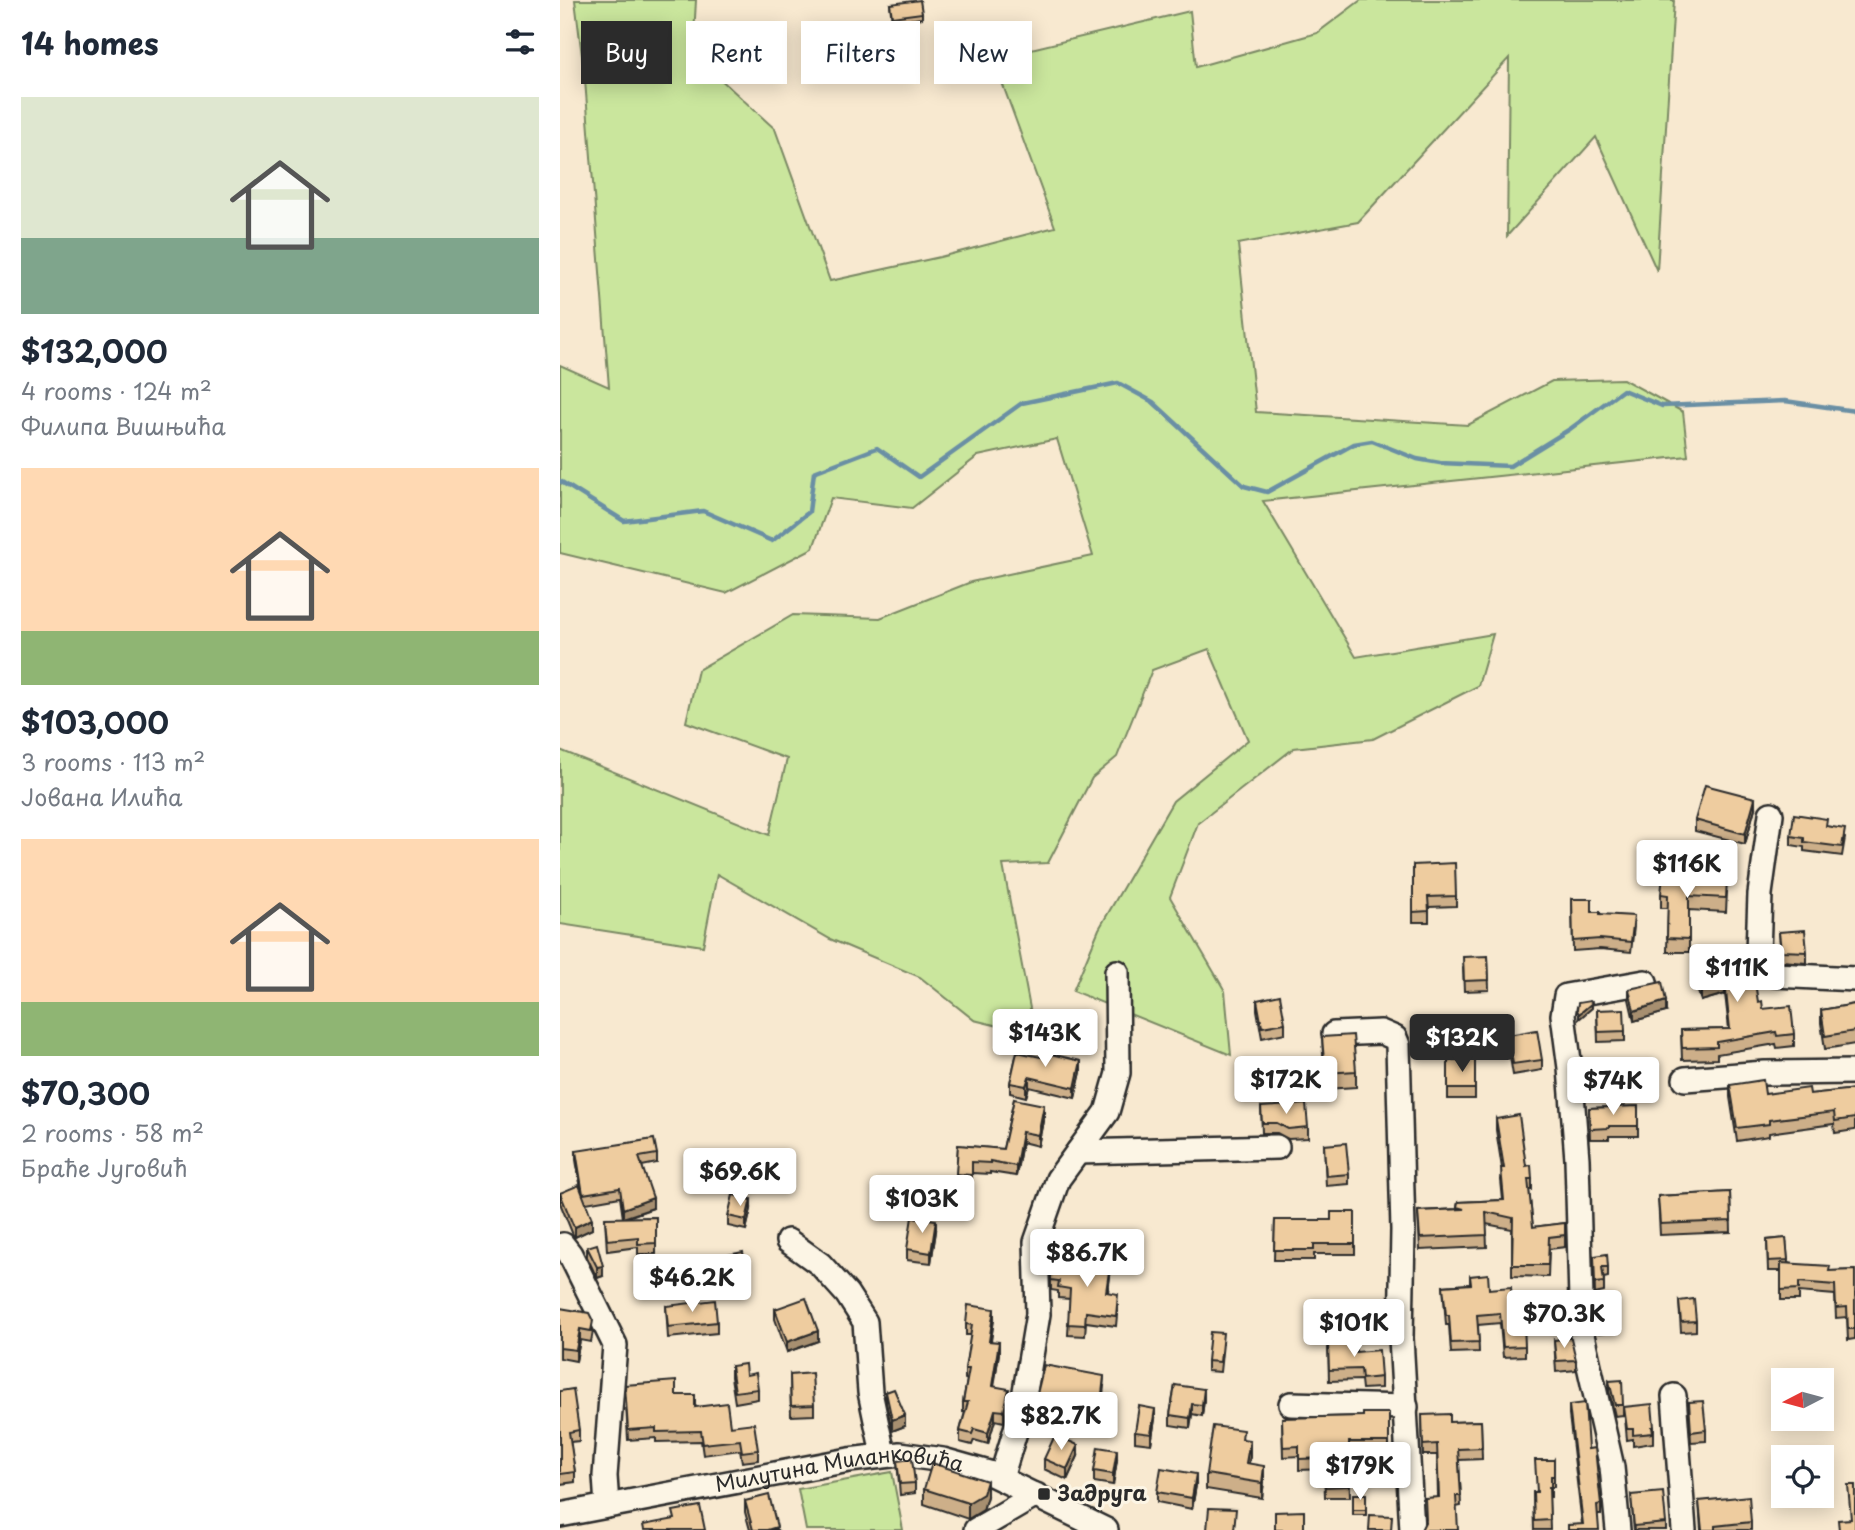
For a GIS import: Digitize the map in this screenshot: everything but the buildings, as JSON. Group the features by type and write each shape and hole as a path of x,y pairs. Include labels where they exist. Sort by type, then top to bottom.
{"street":[{"path":"1772,814 1760,894 1758,953 1761,964 1775,975 1855,979"},
{"path":"1001,1478 1022,1409 1038,1314 1036,1242 1058,1179 1107,1112 1118,1073 1116,972"},
{"path":"1618,1530 1612,1467 1582,1335 1577,1159 1563,1015 1566,996 1645,982"},
{"path":"1334,1034 1381,1032 1395,1038 1398,1045 1403,1230 1401,1338 1412,1530"},
{"path":"1685,1079 1765,1073 1855,1072"},
{"path":"1078,1152 1278,1147"},
{"path":"788,1241 820,1264 848,1294 865,1322 870,1392 883,1454"},
{"path":"560,1245 570,1254 615,1345 605,1476 607,1506"},
{"path":"1674,1396 1684,1530"},
{"path":"1291,1404 1406,1407"},
{"name":"Милутина Миланковића","path":"560,1516 883,1454 943,1460 1001,1478 1106,1530"},
{"path":"976,1530 1036,1495"}],"green space":[{"path":"575,0 696,0 695,21 686,21 686,84 726,84 775,129 830,281 940,257 1055,227 1003,84 1032,84 1032,49 1190,11 1196,67 1317,33 1361,0 1674,0 1657,271 1596,137 1507,236 1509,58 1358,222 1238,244 1256,412 1468,425 1552,381 1623,379 1683,412 1688,456 1263,501 1356,657 1493,634 1478,686 1373,739 1294,748 1198,823 1170,897 1225,991 1231,1055 1073,991 1099,929 1173,801 1248,740 1209,649 1152,670 1117,757 1092,778 1048,863 1003,865 1035,1035 974,1020 920,977 830,939 717,874 703,946 560,924 560,750 769,835 787,759 686,722 698,670 793,615 880,618 971,582 1093,556 1057,439 978,456 912,508 831,498 813,548 726,593 560,553 560,365 609,387 585,84 672,84 672,21 581,21 581,48"},
{"path":"892,1472 903,1530 806,1530 798,1489"}],"waterway":[{"path":"560,481 624,521 703,511 772,541 809,512 814,472 877,448 919,477 1022,403 1118,383 1153,402 1244,486 1267,492 1354,444 1372,441 1417,459 1440,463 1510,466 1570,429 1623,390 1662,406 1785,401 1855,411"}],"place":[{"name":"Задруга","path":"1044,1494"}]}
